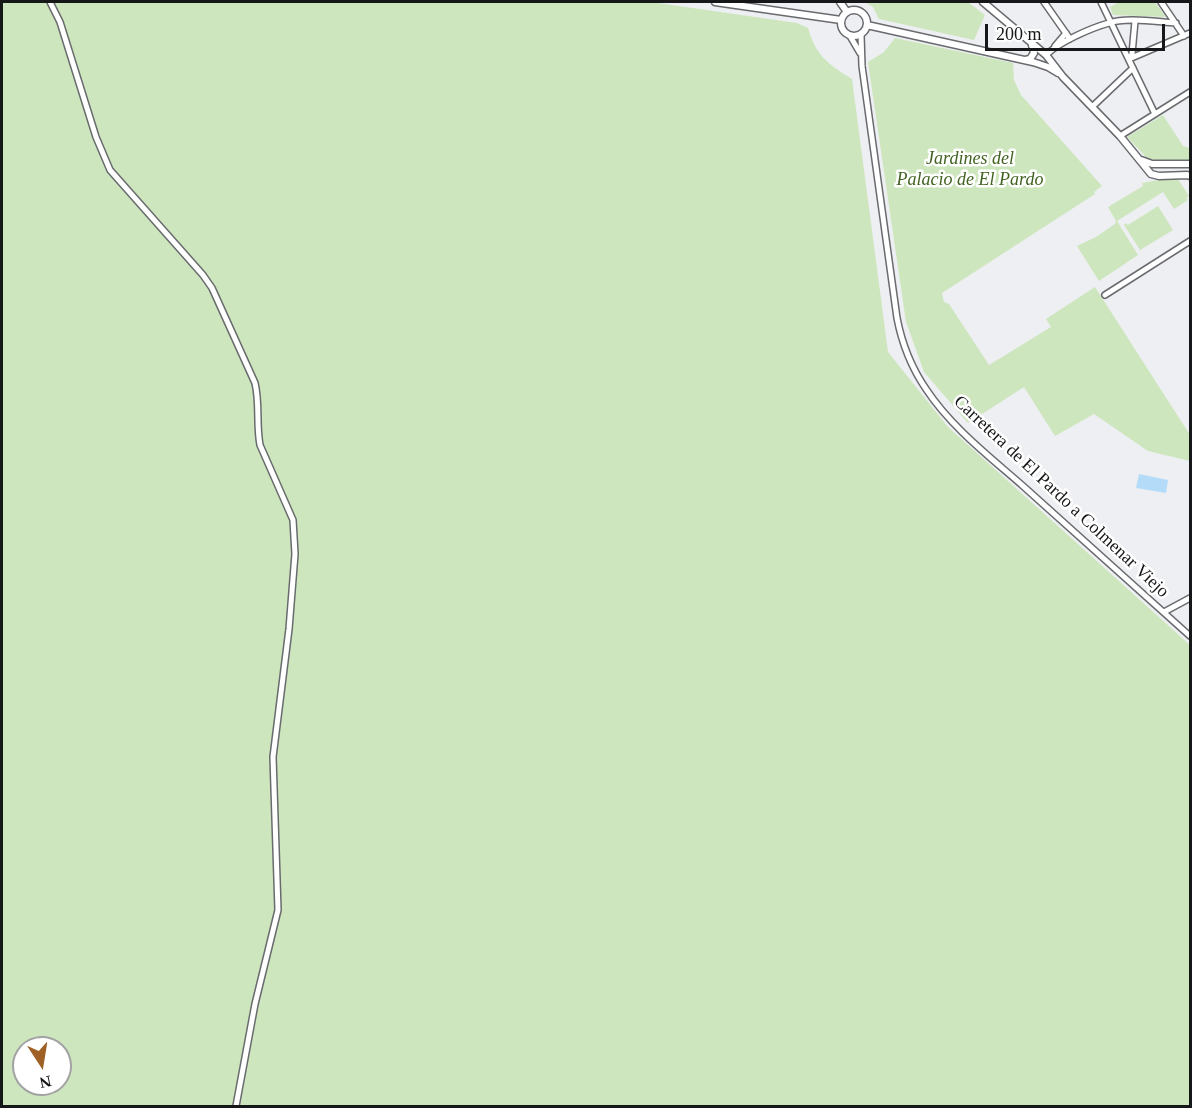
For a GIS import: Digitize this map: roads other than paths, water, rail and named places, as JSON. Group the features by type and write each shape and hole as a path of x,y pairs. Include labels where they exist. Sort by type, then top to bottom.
{"street":[{"path":"50,2 60,22 96,137 110,170 212,288 255,383 258,396 260,445 293,520 295,554 289,629 273,757 278,910 255,1004 236,1107"},
{"path":"715,2 841,20"},
{"path":"840,2 847,12"},
{"path":"983,2 1046,55 1063,77 1119,136 1151,174 1159,176 1189,174"},
{"path":"1044,2 1070,39"},
{"path":"1101,2 1155,114"},
{"path":"1161,2 1184,36"},
{"path":"855,10 866,16 867,25 861,35 861,57 850,36 842,30 841,20 847,12 855,10"},
{"path":"1129,59 1132,54 1135,21"},
{"path":"1029,61 1046,55 1070,39 1110,22 1176,23"},
{"path":"867,25 1029,61 1048,67 1063,77"},
{"path":"1052,50 1066,33"},
{"path":"1129,59 1191,33"},
{"path":"850,36 861,35"},
{"path":"1028,39 1034,53 1029,61"},
{"path":"1046,55 1048,67"},
{"name":"Carretera de El Pardo a Colmenar Viejo","path":"861,57 897,318 902,343 914,370 942,410 981,449 1191,636"},
{"path":"1092,107 1133,68"},
{"path":"1119,136 1191,92"},
{"path":"1140,160 1152,164 1191,164"},
{"path":"1144,168 1152,164"},
{"path":"1105,295 1191,241"},
{"path":"1164,612 1191,598"}],"water":[{"path":"1139,474 1168,480 1166,493 1136,488"}],"park label":[{"name":"Jardines del Palacio de El Pardo","path":"970,169"}]}
